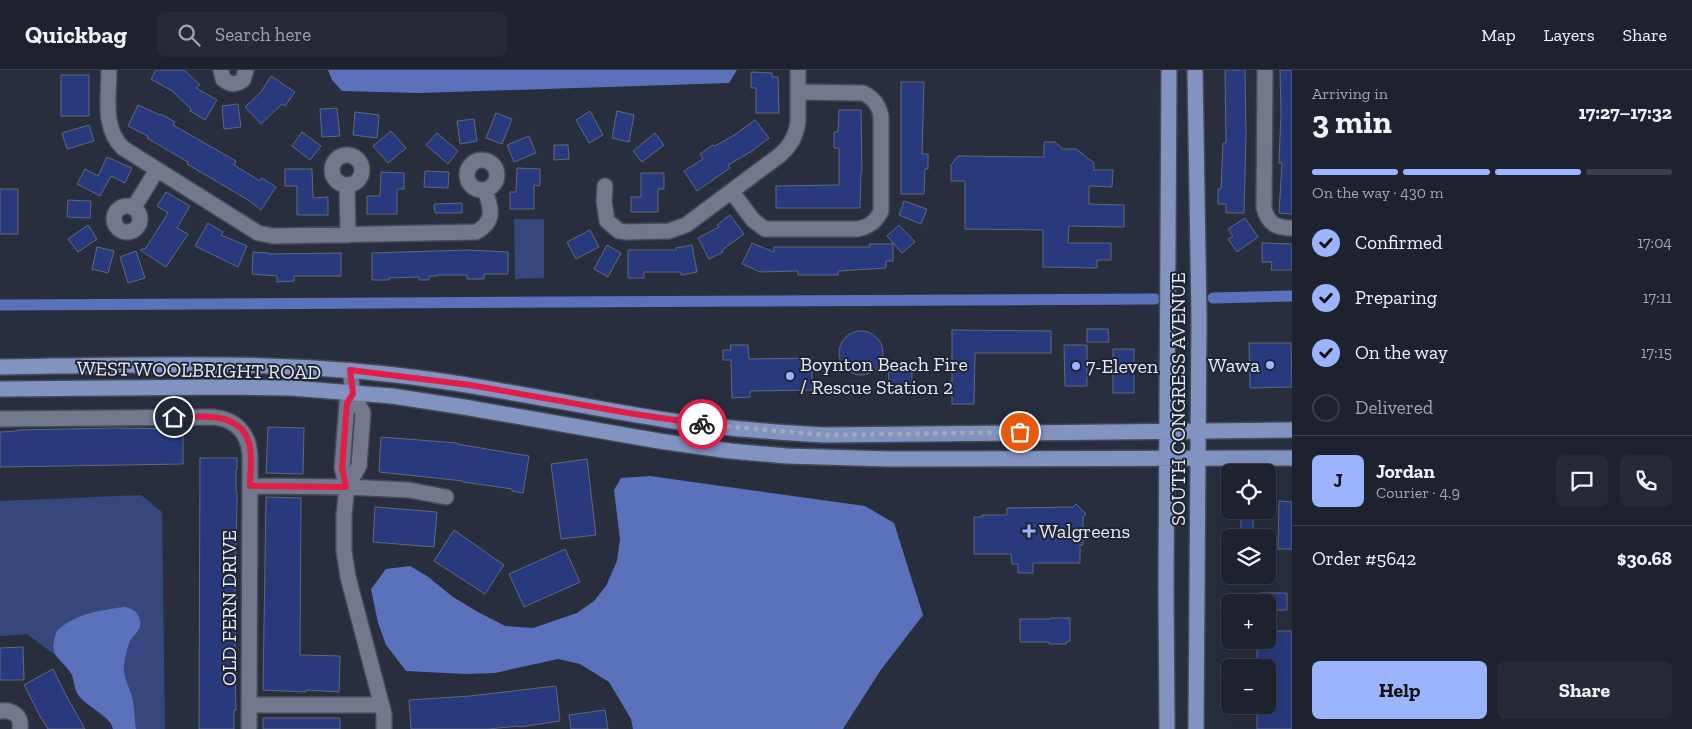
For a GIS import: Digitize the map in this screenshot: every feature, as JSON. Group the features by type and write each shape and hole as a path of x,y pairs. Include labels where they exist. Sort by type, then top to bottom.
{"main road":[{"name":"SOUTH CONGRESS AVENUE","path":"1167,729 1166,458 1169,70"},
{"name":"SOUTH CONGRESS AVENUE","path":"1195,70 1199,317 1196,729"},
{"name":"WEST WOOLBRIGHT ROAD","path":"0,367 222,364 350,370 470,385 668,420 788,433 856,436 1292,430"},
{"name":"WEST WOOLBRIGHT ROAD","path":"0,389 227,386 291,388 392,396 464,406 659,441 730,451 788,456 890,459 1292,458"}],"street":[{"path":"109,70 108,118 112,135 123,148 258,233 274,236 469,234 483,229 488,223 491,208 485,190"},
{"path":"220,70 223,79 231,84 243,80 246,70"},
{"path":"604,186 606,221 619,231 661,231 678,228 693,220 780,156 791,144 797,129 798,70"},
{"path":"1264,70 1264,208 1270,222 1277,227 1292,228"},
{"path":"732,192 753,220 766,229 857,229 865,228 877,218 881,211 881,117 880,109 876,102 870,96 863,93 798,92"},
{"path":"134,207 157,170"},
{"path":"347,185 348,235"},
{"path":"350,370 353,394 363,413 359,466 346,487 343,533 348,577 382,705 384,729"},
{"name":"OLD FERN DRIVE","path":"0,419 222,418 237,425 247,438 250,454 249,729"},
{"path":"250,486 409,490 446,497"},
{"path":"249,704 382,705"},
{"path":"0,711 9,710 17,715 20,729"}],"shaded area":[{"path":"328,70 737,70 729,83 419,93 342,91 332,80"},
{"path":"514,219 544,219 544,278 515,279"},
{"path":"650,476 865,506 894,523 923,615 880,671 843,729 633,729 631,719 609,682 580,664 558,659 495,673 466,674 406,671 386,645 378,623 371,589 386,569 410,566 427,576 453,597 505,626 533,628 577,613 594,601 606,586 617,561 620,539 614,490 621,478"},
{"path":"141,495 162,512 165,729 113,729 111,723 80,698 74,686 72,675 55,655 27,634 0,636 0,501"},
{"path":"124,607 135,611 140,621 139,629 128,647 124,669 133,702 136,729 113,729 104,716 84,701 78,695 72,675 57,657 53,647 57,631 71,620 97,611"}],"building":[{"path":"156,70 184,70 200,85 196,88 217,100 205,120 190,111 191,109 172,91 151,79"},
{"path":"1225,70 1245,70 1244,213 1226,213 1226,204 1218,204 1218,189 1221,189 1223,143 1226,143"},
{"path":"1280,70 1292,70 1292,214 1279,213 1282,163 1279,163"},
{"path":"751,72 772,73 772,77 778,77 779,113 756,113 756,88 751,88"},
{"path":"61,75 89,75 89,116 61,116"},
{"path":"271,76 295,92 285,106 282,104 261,124 245,107 261,92"},
{"path":"901,82 924,82 922,154 928,154 928,169 925,169 924,194 901,194"},
{"path":"238,104 241,127 224,129 222,106"},
{"path":"138,105 175,122 173,125 236,161 234,165 260,181 262,178 276,187 261,210 248,200 187,164 188,162 147,138 148,136 128,126"},
{"path":"337,108 340,136 322,137 320,109"},
{"path":"839,110 861,110 862,172 860,208 776,208 776,186 839,185 839,148 834,148 834,132 838,132"},
{"path":"590,111 603,135 589,143 576,120"},
{"path":"617,111 634,115 629,142 612,138"},
{"path":"355,112 379,115 377,138 353,135"},
{"path":"496,113 512,119 502,144 486,138"},
{"path":"474,119 477,141 460,144 457,121"},
{"path":"755,120 769,138 752,151 728,165 730,168 697,191 684,171 703,159 700,154 713,145 715,146 736,134"},
{"path":"89,125 94,141 67,149 62,133"},
{"path":"391,131 406,148 388,163 373,146"},
{"path":"302,132 321,146 310,160 292,146"},
{"path":"437,133 458,151 448,164 426,145"},
{"path":"655,133 664,145 642,162 633,151"},
{"path":"529,136 536,153 514,162 507,145"},
{"path":"1044,142 1055,142 1063,149 1076,149 1094,163 1094,170 1113,170 1112,187 1089,186 1089,204 1124,205 1124,227 1069,226 1068,243 1111,243 1111,260 1097,260 1097,268 1043,267 1043,230 965,229 965,181 951,181 951,165 958,156 1044,157"},
{"path":"554,145 568,145 569,159 554,160"},
{"path":"107,157 132,168 125,183 111,176 100,196 77,184 85,169 98,176"},
{"path":"517,168 540,169 540,186 534,185 534,209 510,209 510,192 516,192"},
{"path":"285,169 312,169 313,198 328,197 328,215 297,215 297,186 285,186"},
{"path":"425,171 449,172 448,188 424,187"},
{"path":"381,172 404,173 404,189 397,189 397,214 367,214 367,196 380,196"},
{"path":"641,173 664,173 664,189 658,189 658,212 631,212 631,197 641,197"},
{"path":"0,189 18,189 18,234 0,234"},
{"path":"166,192 190,206 177,228 188,234 166,267 140,250 146,248 168,213 157,206"},
{"path":"68,200 91,201 90,218 67,217"},
{"path":"904,201 927,209 921,224 899,215"},
{"path":"462,203 462,213 435,213 434,204"},
{"path":"730,215 744,234 722,250 723,252 709,259 698,238 719,227 717,225"},
{"path":"1245,218 1258,237 1237,252 1228,239 1233,236 1228,229"},
{"path":"208,223 223,232 221,235 247,246 238,267 195,246"},
{"path":"88,225 97,239 78,252 68,239"},
{"path":"899,225 915,242 902,253 887,236"},
{"path":"590,230 599,247 576,259 567,242"},
{"path":"752,243 774,252 774,247 870,247 869,244 893,244 893,261 886,261 886,268 838,271 838,275 798,275 798,271 760,272 742,264"},
{"path":"1262,243 1292,244 1292,270 1271,270 1272,262 1262,262"},
{"path":"607,245 621,253 608,277 594,269"},
{"path":"692,245 697,272 681,275 681,272 644,272 644,278 628,278 628,250 676,250 676,248"},
{"path":"97,247 114,251 108,273 92,269"},
{"path":"467,250 508,252 508,274 484,274 484,279 467,279 467,275 437,275 429,276 429,280 419,280 419,277 372,280 372,253"},
{"path":"136,251 145,278 128,283 120,257"},
{"path":"253,252 269,254 341,253 341,276 294,276 294,281 277,282 277,276 252,274"},
{"path":"1087,329 1108,329 1109,342 1087,342"},
{"path":"952,330 1051,331 1051,353 975,353 974,404 952,404"},
{"path":"861,331 873,335 879,341 883,353 879,365 873,371 861,375 849,371 843,365 839,353 843,341 849,335"},
{"name":"Wawa","path":"1249,343 1291,343 1292,387 1250,388"},
{"path":"730,345 748,345 749,359 812,358 812,390 750,391 750,397 732,398 731,360 723,360 723,350 731,350"},
{"name":"7-Eleven","path":"1064,345 1087,345 1087,386 1065,386"},
{"path":"1113,349 1134,349 1134,393 1113,393"},
{"path":"888,364 912,364 912,388 889,388"},
{"path":"268,427 304,428 303,474 266,473"},
{"path":"114,428 183,429 183,464 0,467 0,432"},
{"path":"381,437 457,443 529,456 523,493 512,491 512,489 463,481 379,472"},
{"path":"200,458 237,458 235,663 237,663 234,729 199,729"},
{"path":"587,459 596,535 561,539 551,464"},
{"path":"266,497 301,498 300,655 340,656 339,692 263,690"},
{"path":"1279,501 1292,502 1292,549 1278,549"},
{"name":"Walgreens","path":"1076,504 1086,514 1083,517 1083,545 1080,545 1080,563 1033,563 1033,573 1018,573 1018,564 1012,564 1011,554 974,554 974,517 982,517 982,515 1007,515 1007,508 1073,507"},
{"path":"375,507 437,512 434,547 373,542"},
{"path":"1241,519 1253,519 1253,529 1241,529"},
{"path":"454,530 504,565 485,594 434,561"},
{"path":"565,549 580,582 524,607 509,574"},
{"path":"1287,593 1287,610 1276,610 1276,594 1260,594"},
{"path":"1070,618 1070,641 1066,642 1066,644 1020,642 1020,619"},
{"path":"1276,631 1292,631 1292,729 1257,729 1257,714 1276,714 1276,659 1257,659 1257,649 1276,649"},
{"path":"23,647 24,680 0,680 0,648"},
{"path":"53,669 85,729 48,729 41,718 24,685"},
{"path":"556,686 560,721 488,729 411,729 409,700 470,696"},
{"path":"605,710 608,729 571,729 569,715"},
{"path":"263,718 340,718 340,729 263,729"}],"waterway":[{"path":"1213,298 1292,296"},
{"path":"0,305 1155,299"}],"way so far":[{"path":"702,424 752,430 856,436 1020,432"}],"place":[{"name":"Wawa","path":"1270,365"},
{"name":"7-Eleven","path":"1076,366"},
{"name":"Boynton Beach Fire / Rescue Station 2","path":"790,376"},
{"name":"Walgreens","path":"1029,531"}],"route":[{"path":"174,417 222,418 230,420 237,425 247,438 249,446 250,486 346,487 342,468 347,403 353,394 350,370 470,385 668,420 702,424"}]}
